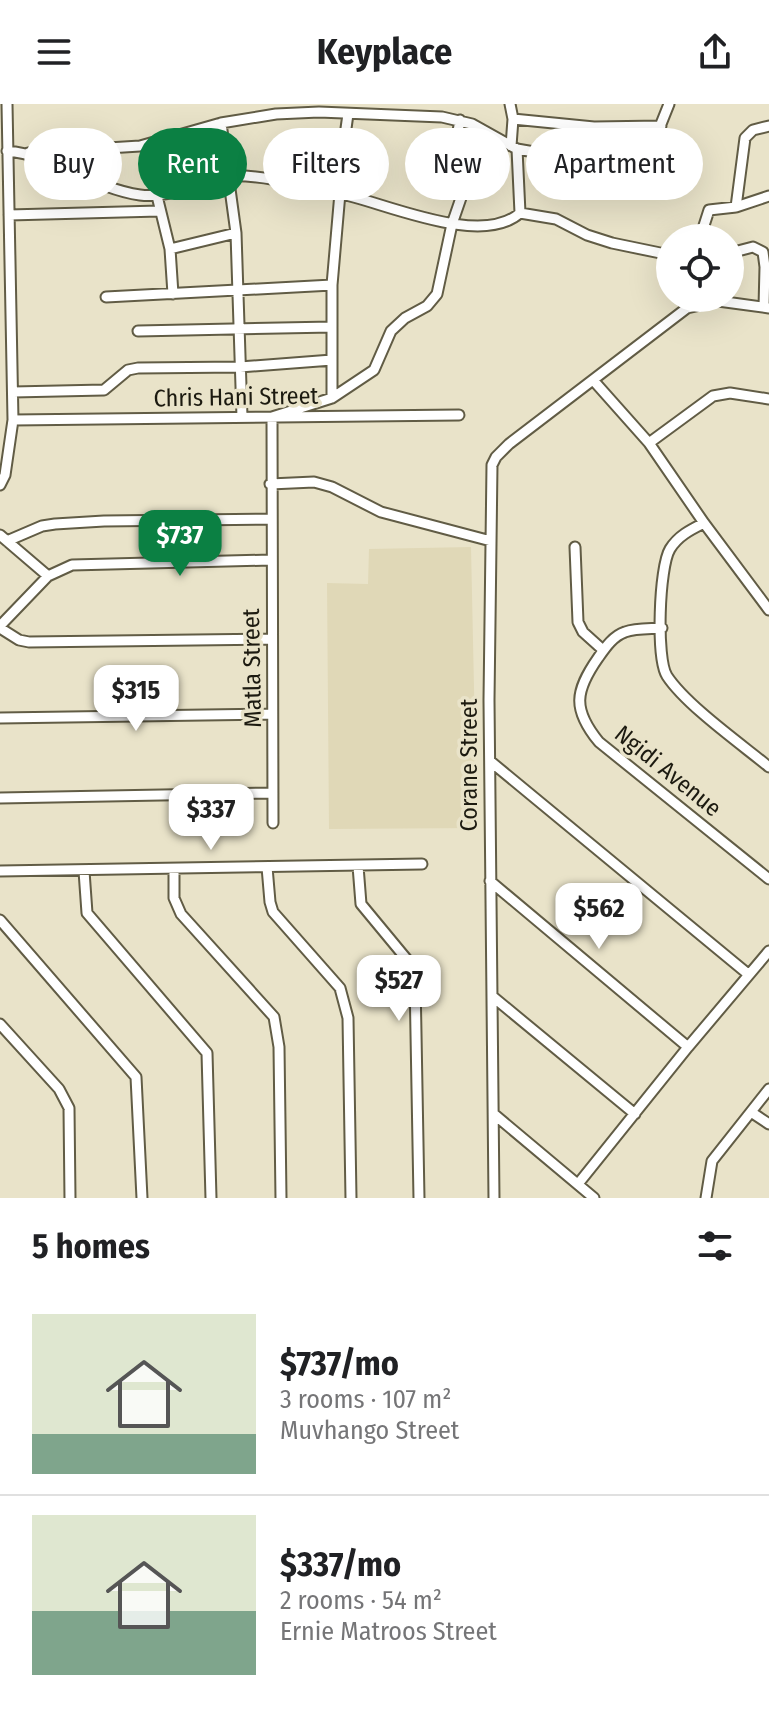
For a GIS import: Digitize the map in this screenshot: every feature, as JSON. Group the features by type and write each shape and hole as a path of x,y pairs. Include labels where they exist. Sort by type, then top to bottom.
{"street":[{"path":"0,485 5,475 5,448 13,420 9,215 4,169 7,151 3,119 7,104"},
{"path":"431,104 433,117"},
{"path":"510,104 520,213"},
{"path":"122,147 140,146 221,123 276,114 348,114 460,120 514,147 540,153 639,156 651,149 669,104"},
{"path":"346,128 348,114"},
{"path":"513,119 594,127 661,126"},
{"path":"272,417 332,398 374,370 391,331 405,318 427,306 437,294 452,224 462,195 461,190 449,181 460,120"},
{"path":"221,123 222,128"},
{"path":"736,207 745,138 753,130 769,126"},
{"path":"7,151 24,153"},
{"path":"704,224 709,210 736,207 769,196"},
{"path":"158,200 170,249 173,294"},
{"path":"231,200 236,233 242,417"},
{"path":"332,398 332,285 339,200"},
{"path":"365,200 452,224 475,227 495,225 520,213"},
{"path":"9,215 159,211"},
{"path":"520,213 556,219 587,235 656,252"},
{"path":"170,249 236,233"},
{"path":"744,249 753,247 763,252 766,307"},
{"path":"106,297 332,285"},
{"path":"0,291 11,288"},
{"name":"Corane Street","path":"494,1198 490,881 492,465 496,457 687,308 718,301 766,307"},
{"path":"138,331 332,327"},
{"path":"0,354 12,354"},
{"path":"13,392 104,390 128,370 138,368 240,367 332,360"},
{"path":"593,380 649,443 769,610"},
{"path":"649,443 713,396 730,393 769,399"},
{"name":"Chris Hani Street","path":"13,420 459,415"},
{"name":"Matla Street","path":"272,417 273,823"},
{"path":"270,484 314,482 332,487 381,512 491,541"},
{"path":"4,538 55,524 271,519"},
{"path":"704,523 681,536 665,560 661,596 663,669 668,678 705,713 769,767"},
{"path":"4,538 48,576"},
{"path":"575,547 578,622 583,632 603,650"},
{"path":"270,560 72,565 48,576 0,627 19,640 29,642 271,639"},
{"name":"Ngidi Avenue","path":"662,628 625,632 603,650 582,680 579,695 583,720 599,742 769,879"},
{"path":"0,718 272,714"},
{"path":"490,761 748,974"},
{"path":"0,798 273,793"},
{"path":"0,871 422,864"},
{"path":"358,866 361,904 409,962 415,979 419,1198"},
{"path":"267,867 273,912 340,988 345,998 351,1198"},
{"path":"174,869 174,898 181,914 274,1017 279,1047 281,1198"},
{"path":"84,871 87,913 207,1053 211,1198"},
{"path":"490,881 688,1047"},
{"path":"0,920 136,1077 142,1198"},
{"path":"578,1184 769,951"},
{"path":"492,996 635,1114"},
{"path":"0,1024 59,1089 69,1108 70,1198"},
{"path":"706,1198 712,1161 769,1089"},
{"path":"751,1112 769,1124"},
{"path":"495,1115 594,1198"}],"shaded area":[{"path":"471,547 477,828 329,829 327,583 368,584 369,549"}]}
